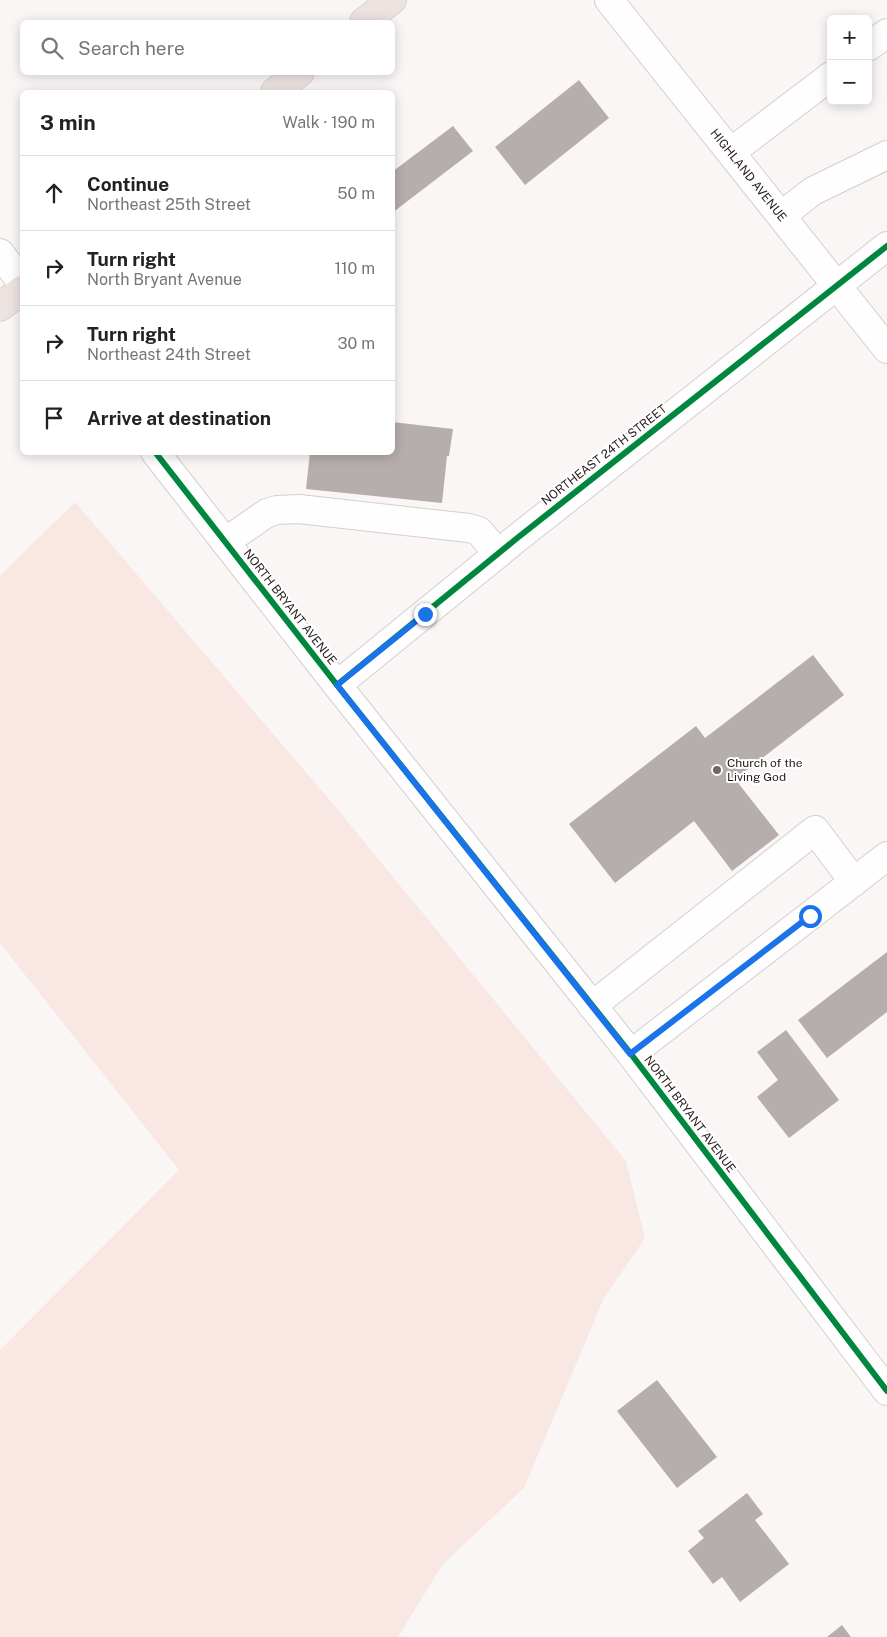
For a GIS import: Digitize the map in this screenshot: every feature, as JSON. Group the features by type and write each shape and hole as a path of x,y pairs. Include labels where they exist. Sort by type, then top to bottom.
{"main road":[{"path":"367,20 392,0"},
{"path":"278,90 296,75"},
{"path":"0,308 20,292"}],"street":[{"name":"HIGHLAND AVENUE","path":"610,0 887,349"},
{"path":"872,44 887,33"},
{"path":"731,152 827,79"},
{"path":"782,215 813,191 887,155"},
{"name":"NORTHEAST 24TH STREET","path":"337,685 498,554 887,246"},
{"path":"0,254 20,280"},
{"name":"NORTH BRYANT AVENUE","path":"167,457 225,542 630,1054 887,1391"},
{"path":"225,542 267,513 277,510 299,509 469,528 479,531 498,554"},
{"path":"592,1006 815,830 854,882"},
{"path":"630,1054 887,856"}],"shaded area":[{"path":"75,502 334,805 626,1161 645,1238 603,1300 524,1488 443,1564 398,1637 0,1637 0,1350 179,1170 0,943 0,576"}],"building":[{"path":"579,80 609,118 525,185 495,147"},
{"path":"453,126 473,151 395,211 395,170"},
{"path":"395,422 453,429 449,456 447,456 442,503 306,489 310,455 395,455"},
{"path":"813,655 844,695 735,779 779,835 732,871 694,821 615,883 569,824 696,726 705,738"},
{"path":"887,952 887,1012 827,1058 798,1020"},
{"path":"786,1030 839,1100 789,1138 757,1097 778,1080 757,1052"},
{"path":"657,1380 717,1457 677,1488 617,1411"},
{"path":"747,1493 763,1514 755,1520 789,1564 740,1602 722,1577 713,1584 688,1551 704,1538 698,1531"},
{"path":"842,1625 851,1637 827,1637"}],"cycle path":[{"path":"337,685 516,539 887,246"},
{"path":"157,455 337,685 631,1054 887,1391"}],"place":[{"name":"Church of the Living God","path":"717,770"}],"route":[{"path":"425,614 337,685 630,1054 810,916"}]}
